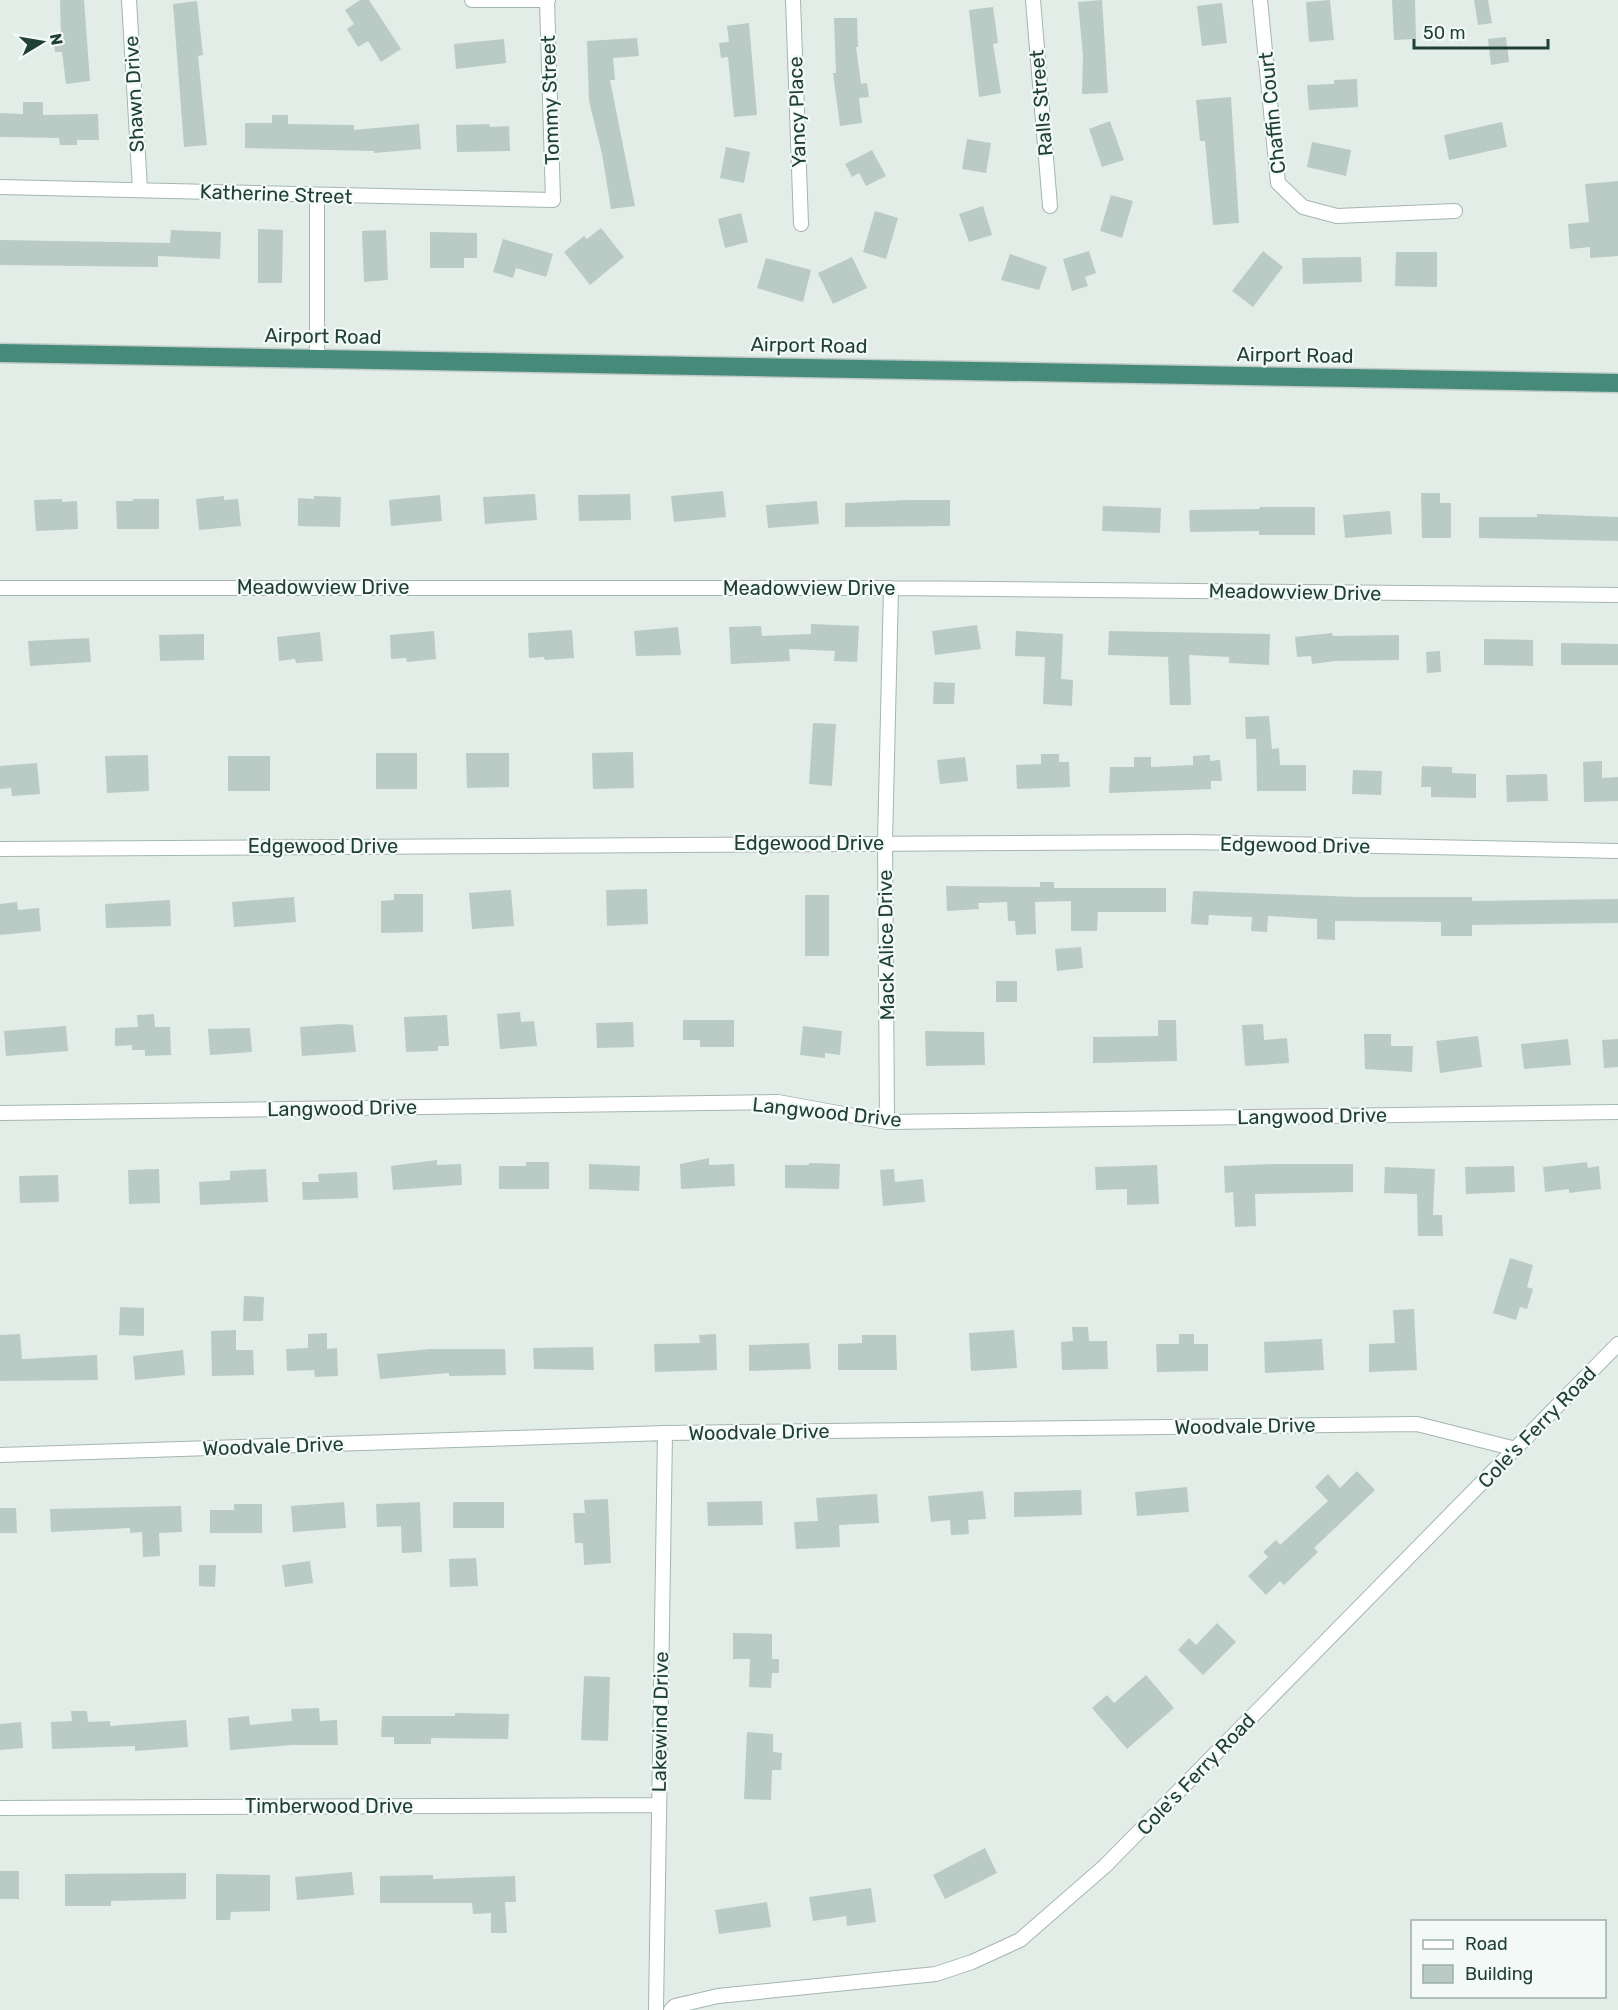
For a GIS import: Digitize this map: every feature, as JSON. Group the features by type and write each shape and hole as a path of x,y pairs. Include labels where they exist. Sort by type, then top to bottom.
{"highway":[{"name":"Airport Road","path":"0,353 1618,383"}],"street":[{"name":"Shawn Drive","path":"129,0 140,189"},
{"path":"472,0 547,0"},
{"name":"Tommy Street","path":"547,0 553,200"},
{"name":"Yancy Place","path":"793,0 801,224"},
{"name":"Ralls Street","path":"1033,0 1050,206"},
{"name":"Chaffin Court","path":"1260,0 1278,183 1303,207 1337,216 1455,211"},
{"name":"Katherine Street","path":"0,187 553,200"},
{"path":"317,196 317,358"},
{"name":"Meadowview Drive","path":"0,588 891,588 1618,595"},
{"name":"Mack Alice Drive","path":"887,1122 885,842 891,588"},
{"name":"Edgewood Drive","path":"0,849 1190,842 1618,851"},
{"name":"Langwood Drive","path":"0,1113 778,1102 887,1122 1618,1112"},
{"name":"Cole's Ferry Road","path":"671,2010 675,2006 718,1996 936,1974 972,1962 1020,1940 1105,1866 1618,1344"},
{"name":"Woodvale Drive","path":"0,1455 665,1433 1417,1424 1516,1449"},
{"name":"Lakewind Drive","path":"656,2010 665,1433"},
{"name":"Timberwood Drive","path":"0,1808 659,1804"}],"building":[{"path":"60,0 84,0 90,81 66,84 62,52 55,52 53,38 61,37"},
{"path":"360,0 369,0 401,49 381,62 368,41 358,47 347,29 354,24 345,10"},
{"path":"1102,0 1108,93 1082,94 1083,56 1078,2"},
{"path":"1330,0 1334,40 1309,42 1306,2"},
{"path":"1392,0 1415,0 1416,39 1394,40"},
{"path":"1474,0 1488,0 1492,23 1478,25"},
{"path":"197,1 203,55 198,56 207,145 184,147 173,4"},
{"path":"1222,3 1227,43 1202,46 1197,6"},
{"path":"993,7 998,43 993,44 1001,93 979,97 969,10"},
{"path":"834,18 857,18 858,47 856,47 861,84 867,83 869,97 859,98 862,123 840,126 833,73 836,73"},
{"path":"749,23 757,115 734,117 728,57 721,58 719,43 729,42 727,26"},
{"path":"1506,37 1509,62 1491,65 1488,39"},
{"path":"637,38 639,56 613,58 615,80 610,80 635,206 611,209 602,154 589,101 587,41"},
{"path":"504,39 506,63 456,69 454,44"},
{"path":"1357,79 1358,107 1309,110 1307,85 1334,84 1334,80"},
{"path":"1231,97 1239,223 1213,225 1205,141 1200,141 1196,100"},
{"path":"23,102 43,102 43,115 98,114 99,140 77,140 77,145 60,145 59,138 0,137 0,113 23,114"},
{"path":"272,115 288,115 288,124 354,125 354,130 419,124 421,149 374,153 374,151 245,148 245,123 272,123"},
{"path":"1110,121 1124,160 1102,167 1089,129"},
{"path":"1502,122 1507,147 1449,160 1444,135"},
{"path":"489,124 490,127 509,126 510,151 457,152 456,125"},
{"path":"967,139 991,143 986,173 962,169"},
{"path":"1312,142 1351,150 1346,176 1307,167"},
{"path":"726,147 750,152 744,183 720,178"},
{"path":"872,150 886,176 866,186 859,173 852,177 845,164"},
{"path":"1618,181 1618,256 1590,258 1590,247 1570,249 1568,224 1589,222 1585,184"},
{"path":"1111,195 1133,201 1122,238 1100,231"},
{"path":"983,206 992,235 969,242 959,214"},
{"path":"875,211 898,218 886,259 863,252"},
{"path":"741,213 748,242 725,248 718,219"},
{"path":"601,228 624,257 590,285 564,252 584,236 587,239"},
{"path":"258,229 283,230 282,283 258,283"},
{"path":"171,230 221,232 220,259 158,256 158,267 0,265 0,240 170,243"},
{"path":"386,230 388,280 364,282 362,231"},
{"path":"430,232 477,233 477,258 464,258 464,268 430,268"},
{"path":"503,239 553,254 546,277 516,268 513,278 493,272"},
{"path":"1089,251 1096,273 1085,277 1088,286 1072,291 1063,259"},
{"path":"1263,251 1283,267 1253,307 1232,291"},
{"path":"1396,252 1437,252 1437,287 1395,286"},
{"path":"1010,254 1047,267 1039,290 1001,280"},
{"path":"852,257 867,288 833,304 818,273"},
{"path":"1361,257 1362,282 1303,284 1302,258"},
{"path":"766,258 811,270 803,302 757,288"},
{"path":"723,491 726,517 674,522 671,496"},
{"path":"1421,493 1440,493 1440,503 1451,503 1451,538 1422,538"},
{"path":"535,494 537,520 485,524 483,497"},
{"path":"630,494 631,520 579,521 578,495"},
{"path":"440,495 442,521 391,526 389,500"},
{"path":"224,496 224,500 238,499 241,526 199,530 196,499"},
{"path":"314,496 341,497 340,527 298,526 298,498 314,499"},
{"path":"62,499 62,502 77,501 78,529 36,531 34,500"},
{"path":"133,499 159,499 159,529 117,529 116,501 133,501"},
{"path":"950,500 950,526 845,527 845,503"},
{"path":"817,501 819,524 768,528 766,505"},
{"path":"1103,506 1161,508 1160,533 1102,531"},
{"path":"1260,507 1315,507 1315,535 1259,535 1259,531 1190,532 1189,510 1259,509"},
{"path":"1390,511 1392,534 1345,538 1343,515"},
{"path":"1537,514 1618,517 1618,541 1479,538 1479,517 1537,517"},
{"path":"811,624 859,626 857,662 834,661 835,651 789,649 790,661 731,664 729,627 761,626 762,636 811,634"},
{"path":"977,625 981,649 935,655 932,631"},
{"path":"678,627 681,655 636,656 634,631"},
{"path":"572,630 574,658 545,660 544,657 529,658 528,633"},
{"path":"434,631 436,659 407,662 406,658 391,659 390,635"},
{"path":"1016,631 1063,634 1061,679 1073,680 1072,706 1043,704 1045,657 1015,656"},
{"path":"1109,631 1270,634 1269,665 1229,663 1229,657 1189,655 1191,705 1170,705 1168,657 1108,655"},
{"path":"320,632 323,661 296,663 295,659 279,661 277,637"},
{"path":"1332,633 1333,636 1399,635 1399,660 1335,661 1312,664 1311,656 1297,657 1295,637"},
{"path":"204,634 204,660 160,661 159,635"},
{"path":"89,638 91,662 30,666 28,641"},
{"path":"1484,639 1533,640 1533,666 1484,665"},
{"path":"1561,643 1618,644 1618,665 1561,665"},
{"path":"1440,651 1441,672 1427,673 1426,652"},
{"path":"934,682 955,683 954,704 933,704"},
{"path":"1269,716 1272,749 1279,748 1280,765 1306,765 1306,791 1257,791 1256,739 1246,739 1245,717"},
{"path":"813,723 836,724 832,786 809,784"},
{"path":"633,752 634,788 593,789 592,753"},
{"path":"376,753 417,753 417,789 376,789"},
{"path":"466,753 509,753 509,787 467,788"},
{"path":"1041,754 1059,754 1059,762 1069,762 1070,787 1017,789 1016,765 1041,764"},
{"path":"148,755 149,791 107,793 105,756"},
{"path":"1210,755 1210,761 1220,760 1222,781 1211,781 1211,789 1109,793 1110,767 1134,767 1134,757 1151,757 1151,767 1193,765 1193,756"},
{"path":"228,756 270,756 270,791 228,791"},
{"path":"965,757 968,781 940,784 937,760"},
{"path":"1602,761 1602,778 1618,777 1618,801 1584,802 1583,762"},
{"path":"37,763 40,794 12,796 11,788 0,789 0,766"},
{"path":"1422,766 1452,767 1452,773 1476,774 1476,798 1431,797 1431,787 1421,787"},
{"path":"1353,770 1382,771 1381,795 1352,794"},
{"path":"1547,774 1548,801 1507,802 1506,775"},
{"path":"1040,882 1054,882 1054,888 1166,888 1166,912 1098,912 1097,931 1071,931 1071,901 1035,902 1036,934 1016,935 1015,921 1008,921 1007,902 978,903 979,909 947,911 946,886 1040,887"},
{"path":"647,889 648,924 607,926 606,890"},
{"path":"511,890 514,926 472,929 469,893"},
{"path":"1193,891 1356,897 1472,897 1472,901 1618,899 1618,923 1472,925 1472,936 1441,936 1441,922 1335,921 1335,940 1317,939 1317,919 1268,916 1267,932 1251,931 1252,917 1209,915 1208,925 1191,924"},
{"path":"394,894 423,894 423,932 381,933 381,901 394,900"},
{"path":"805,895 829,895 829,956 805,956"},
{"path":"294,897 296,922 234,927 232,902"},
{"path":"170,900 171,926 106,928 105,904"},
{"path":"17,902 18,910 39,908 41,931 0,935 0,904"},
{"path":"1081,947 1083,968 1057,971 1055,949"},
{"path":"996,981 1017,981 1017,1002 996,1002"},
{"path":"520,1012 521,1022 534,1021 537,1046 500,1049 497,1014"},
{"path":"154,1014 155,1027 170,1027 171,1055 145,1056 145,1050 132,1050 132,1045 115,1046 115,1028 138,1027 137,1015"},
{"path":"447,1015 449,1046 438,1046 438,1051 406,1052 404,1017"},
{"path":"683,1020 734,1020 734,1047 700,1047 700,1040 683,1040"},
{"path":"1158,1020 1176,1020 1177,1061 1093,1063 1093,1037 1158,1036"},
{"path":"633,1022 634,1047 597,1048 596,1023"},
{"path":"1263,1024 1264,1040 1287,1038 1289,1063 1245,1066 1242,1025"},
{"path":"353,1025 356,1052 302,1056 300,1027"},
{"path":"66,1026 68,1051 6,1056 4,1031"},
{"path":"803,1026 842,1031 840,1055 825,1053 825,1058 800,1055"},
{"path":"250,1028 252,1052 210,1055 208,1029"},
{"path":"925,1031 984,1032 985,1065 926,1066"},
{"path":"1364,1034 1391,1034 1391,1046 1413,1046 1412,1072 1365,1069"},
{"path":"1478,1036 1482,1067 1440,1073 1436,1041"},
{"path":"1568,1039 1571,1065 1524,1069 1521,1044"},
{"path":"1618,1039 1618,1067 1604,1068 1602,1040"},
{"path":"709,1158 709,1165 734,1164 735,1186 681,1189 680,1164"},
{"path":"437,1160 437,1165 461,1164 462,1185 393,1190 391,1166"},
{"path":"526,1162 549,1162 549,1189 499,1189 499,1166 526,1166"},
{"path":"1587,1162 1588,1168 1599,1166 1601,1189 1569,1193 1569,1189 1545,1192 1543,1167"},
{"path":"809,1163 840,1164 839,1189 785,1188 785,1165 809,1165"},
{"path":"589,1164 640,1166 639,1191 589,1189"},
{"path":"1353,1164 1353,1192 1255,1194 1256,1226 1235,1227 1233,1192 1225,1193 1224,1166"},
{"path":"1157,1165 1159,1204 1127,1205 1127,1189 1096,1190 1095,1167"},
{"path":"1514,1166 1515,1192 1466,1194 1465,1167"},
{"path":"1385,1167 1435,1169 1433,1215 1442,1215 1443,1236 1418,1236 1417,1194 1384,1193"},
{"path":"159,1169 160,1203 129,1204 128,1170"},
{"path":"266,1169 268,1202 200,1205 199,1182 230,1180 230,1171"},
{"path":"894,1169 895,1182 923,1179 925,1202 883,1206 880,1170"},
{"path":"357,1172 358,1198 303,1200 302,1182 319,1182 318,1174"},
{"path":"58,1175 59,1202 20,1203 19,1176"},
{"path":"1510,1258 1533,1265 1527,1287 1533,1289 1527,1309 1520,1307 1516,1320 1493,1313"},
{"path":"244,1296 264,1297 263,1321 243,1321"},
{"path":"120,1307 144,1308 144,1336 119,1335"},
{"path":"1414,1309 1417,1370 1369,1372 1369,1344 1395,1343 1393,1310"},
{"path":"1072,1327 1088,1327 1089,1341 1107,1341 1108,1369 1062,1370 1061,1342 1073,1341"},
{"path":"236,1330 236,1350 253,1350 254,1375 212,1376 211,1331"},
{"path":"1014,1330 1017,1368 971,1371 969,1333"},
{"path":"327,1333 327,1349 337,1348 338,1376 315,1377 314,1370 287,1371 286,1349 308,1348 308,1334"},
{"path":"20,1334 22,1359 97,1355 98,1380 0,1381 0,1335"},
{"path":"716,1334 717,1370 655,1372 654,1344 700,1343 699,1335"},
{"path":"1179,1334 1194,1334 1194,1344 1208,1344 1208,1371 1157,1372 1156,1344 1179,1344"},
{"path":"862,1335 896,1335 897,1370 838,1370 838,1344 862,1343"},
{"path":"1322,1339 1324,1370 1265,1373 1264,1342"},
{"path":"809,1343 811,1369 749,1371 749,1345"},
{"path":"593,1347 594,1370 534,1369 533,1348"},
{"path":"430,1349 505,1349 506,1375 449,1376 449,1373 380,1379 377,1354"},
{"path":"183,1350 185,1375 135,1380 133,1356"},
{"path":"1357,1471 1375,1490 1314,1548 1318,1552 1284,1585 1280,1581 1266,1595 1248,1576 1268,1557 1263,1552 1276,1540 1280,1545 1328,1501 1315,1487 1328,1474 1340,1488"},
{"path":"1187,1487 1189,1512 1137,1516 1135,1492"},
{"path":"1081,1490 1082,1515 1014,1517 1014,1492"},
{"path":"983,1491 986,1519 968,1520 969,1534 951,1535 950,1520 931,1522 928,1496"},
{"path":"877,1494 879,1523 839,1525 840,1547 796,1549 794,1522 818,1521 816,1498"},
{"path":"608,1499 611,1563 584,1565 583,1543 575,1543 573,1513 585,1513 584,1500"},
{"path":"762,1501 763,1525 708,1526 707,1502"},
{"path":"344,1502 346,1528 293,1532 291,1506"},
{"path":"420,1502 422,1552 402,1553 401,1526 377,1527 376,1504"},
{"path":"453,1502 504,1502 504,1528 453,1528"},
{"path":"234,1504 262,1504 262,1533 210,1533 210,1510 234,1510"},
{"path":"181,1506 182,1532 159,1533 160,1556 143,1557 142,1532 130,1533 130,1528 51,1532 50,1509"},
{"path":"0,1508 16,1508 17,1533 0,1533"},
{"path":"476,1558 478,1586 450,1587 449,1559"},
{"path":"310,1561 313,1583 285,1587 282,1565"},
{"path":"199,1565 216,1565 215,1587 199,1586"},
{"path":"1217,1623 1236,1642 1203,1675 1178,1650 1189,1638 1196,1645"},
{"path":"733,1633 772,1634 772,1659 779,1659 779,1673 772,1673 771,1688 749,1687 750,1659 733,1659"},
{"path":"1146,1675 1174,1708 1127,1749 1092,1708 1107,1695 1114,1703"},
{"path":"584,1676 610,1677 608,1741 581,1740"},
{"path":"319,1708 320,1721 337,1720 338,1745 293,1745 230,1750 228,1718 249,1716 250,1725 292,1721 291,1709"},
{"path":"71,1711 87,1711 88,1722 110,1721 110,1726 186,1720 188,1747 135,1751 135,1746 52,1749 51,1722 72,1721"},
{"path":"455,1713 509,1714 508,1739 431,1738 431,1744 394,1744 394,1737 381,1737 382,1716 455,1716"},
{"path":"21,1722 23,1748 0,1750 0,1724"},
{"path":"747,1732 773,1734 773,1752 782,1753 781,1770 772,1770 771,1800 744,1799"},
{"path":"985,1848 997,1873 945,1899 933,1875"},
{"path":"0,1871 19,1871 19,1899 0,1899"},
{"path":"352,1872 354,1895 297,1900 295,1877"},
{"path":"186,1873 186,1899 111,1901 111,1906 65,1906 65,1874"},
{"path":"216,1874 270,1875 270,1911 231,1912 230,1920 216,1920"},
{"path":"433,1875 433,1879 515,1876 516,1902 505,1902 507,1933 491,1933 491,1913 473,1914 472,1903 380,1903 380,1876"},
{"path":"871,1888 876,1922 847,1926 846,1916 813,1921 809,1897"},
{"path":"767,1902 771,1927 719,1934 715,1910"}]}
